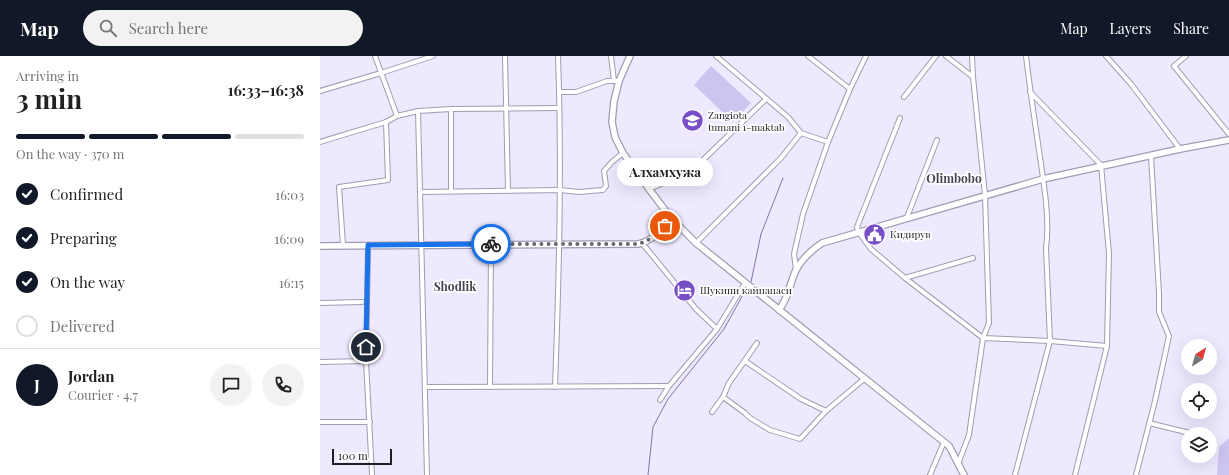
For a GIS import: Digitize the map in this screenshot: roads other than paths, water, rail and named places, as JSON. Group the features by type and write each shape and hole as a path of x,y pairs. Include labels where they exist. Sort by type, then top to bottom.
{"main road":[{"path":"630,56 617,81 612,125 615,137 624,154 672,218 696,243 949,446 964,475"},
{"path":"779,310 784,304 796,270 808,253 822,243 907,217 1043,179 1101,165 1229,140"},
{"path":"320,246 642,243 659,232 672,218"}],"street":[{"path":"375,56 397,116"},
{"path":"320,90 381,73 433,56"},
{"path":"505,56 508,191"},
{"path":"555,387 560,244 558,56"},
{"path":"559,92 576,92 606,82 617,81 611,56"},
{"path":"716,56 788,117 801,133 828,142"},
{"path":"808,56 850,89"},
{"path":"796,270 794,254 803,214 828,142 865,56"},
{"path":"904,97 936,56"},
{"path":"946,56 972,77"},
{"path":"958,464 969,435 983,338 989,323 985,195 972,77 972,56"},
{"path":"1015,475 1050,341 1046,248 1048,234 1043,179 1026,56"},
{"path":"1106,56 1131,84 1180,149"},
{"path":"1186,56 1174,66 1229,134"},
{"path":"1030,92 1101,165 1108,253 1107,346 1075,475"},
{"path":"649,189 687,173 702,161 766,99"},
{"path":"320,142 386,122 397,116 418,111 451,109 559,108"},
{"path":"451,109 451,191"},
{"path":"418,111 427,475"},
{"path":"900,118 857,227 858,232 871,250 983,338 1050,341 1107,346"},
{"path":"343,245 339,187 388,180 386,122"},
{"path":"696,243 781,158 801,133"},
{"path":"907,217 937,140"},
{"path":"420,192 560,190 579,192 603,190 606,186 604,171 612,162 624,154"},
{"path":"1136,475 1169,336 1159,312 1151,156"},
{"path":"642,243 696,309 717,329"},
{"path":"490,387 491,244"},
{"path":"368,245 366,361 372,475"},
{"path":"905,278 973,258"},
{"path":"660,400 717,329 745,283"},
{"path":"320,303 362,302"},
{"path":"712,412 723,397 729,383 757,343"},
{"path":"320,362 366,361"},
{"path":"745,361 801,399 826,411"},
{"path":"723,397 750,418 770,430 800,439 826,411 864,379"},
{"path":"425,387 670,386"},
{"path":"320,422 370,422"},
{"path":"1149,424 1181,431"},
{"path":"930,475 944,442"}],"waterway":[{"path":"751,282 761,234 783,178"},
{"path":"648,475 653,427 668,399 724,329 745,291"}],"place":[{"name":"Zangiota tumani 1-maktab","path":"692,121"},
{"name":"Алхамхужа","path":"665,226"},
{"name":"Кидирув","path":"874,234"},
{"name":"Шукини кайнанаси","path":"685,290"}],"district":[{"name":"Olimbobo","path":"954,179"},
{"name":"Shodlik","path":"455,287"}]}
